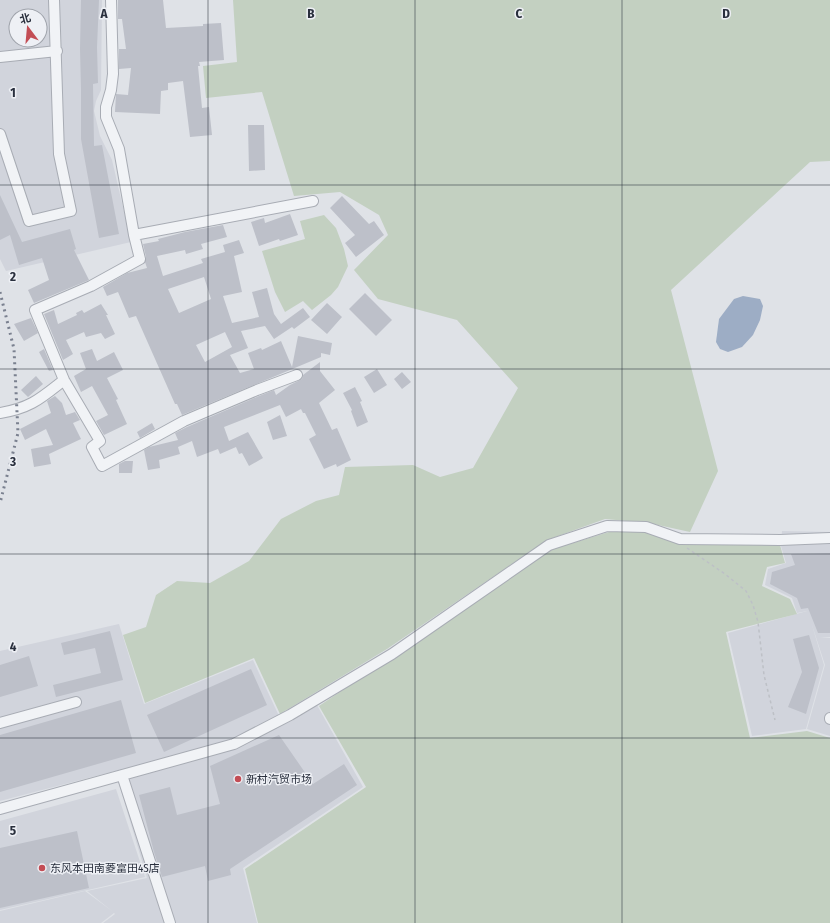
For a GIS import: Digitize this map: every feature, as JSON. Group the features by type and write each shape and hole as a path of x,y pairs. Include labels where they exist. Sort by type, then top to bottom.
{"street":[{"path":"0,134 29,220 71,211 59,154 57,50 54,0"},
{"path":"111,0 114,74 106,107 106,118 119,149 134,235 140,259 91,286 35,310 64,380 100,441 92,447 102,466 184,421 297,375"},
{"path":"0,57 57,50"},
{"path":"134,235 313,201"},
{"path":"0,413 17,410 36,402 64,380"},
{"path":"0,809 234,744 290,715 392,654 549,545 607,526 646,527 680,539 780,540 830,538"},
{"path":"0,723 76,702"},
{"path":"122,775 170,923"}],"path":[{"path":"680,539 689,551 725,574 746,591 758,622 764,675 775,720"}],"shaded area":[{"path":"0,0 102,0 101,90 96,101 94,111 100,136 112,160 131,242 6,271 0,259"},
{"path":"782,531 830,532 830,637 820,637 830,638 830,736 807,729 825,665 811,622 824,665 806,729 752,736 728,633 807,611 797,613 792,598 765,585 768,569 786,563 781,546"},
{"name":"新村汽贸市场","path":"119,624 144,704 253,660 279,716 313,698 363,787 243,868 257,923 103,923 115,914 114,913 101,923 0,923 0,911 85,891 112,911 87,891 147,878 115,771 0,801 0,651"},
{"path":"116,789 145,877 0,910 0,821"}],"green space":[{"path":"233,0 830,0 830,161 810,162 671,290 718,471 690,532 649,523 605,519 547,540 387,649 280,714 254,658 145,703 123,635 146,627 156,595 177,581 210,583 249,561 281,519 316,501 339,495 345,467 413,465 440,477 473,468 518,388 457,320 378,299 354,270 388,235 379,215 340,192 294,196 262,92 206,98 203,66 237,62"},
{"path":"324,215 336,228 344,249 348,266 338,287 331,295 312,310 303,301 285,312 275,292 262,251 305,239 300,221"},
{"path":"647,531 686,545 780,545 785,563 767,567 762,586 790,599 797,614 726,632 750,738 807,731 830,738 830,923 258,923 245,869 366,787 319,706 550,550 609,532"}],"water":[{"path":"743,296 760,299 763,306 760,320 753,335 742,347 728,352 720,349 716,342 719,319 734,299"}],"building":[{"path":"81,0 99,0 97,47 98,83 93,84 94,146 102,145 119,234 99,238 81,139"},
{"path":"118,0 163,0 166,28 203,26 203,24 221,23 224,60 199,62 200,66 198,66 202,108 209,107 212,135 190,137 183,81 168,83 168,90 161,91 160,114 115,112 116,94 128,95 131,68 119,69 119,49 126,49 122,19 118,19"},
{"path":"248,125 264,125 265,170 249,171"},
{"path":"0,195 22,242 70,229 76,249 74,250 89,280 34,303 28,290 49,280 42,258 19,265 10,235 0,240"},
{"path":"342,196 369,224 374,221 384,235 356,257 345,243 355,235 330,208"},
{"path":"290,214 298,235 280,241 279,239 259,246 251,222 264,218 265,223"},
{"path":"223,225 227,237 201,244 203,249 186,254 185,250 157,256 163,276 203,263 201,259 225,252 223,245 239,240 244,253 234,256 242,292 223,296 232,323 259,317 252,292 267,288 274,314 281,324 303,308 310,317 294,329 292,327 274,339 265,326 241,331 248,348 230,355 240,373 254,369 248,353 261,348 262,350 281,341 292,367 298,336 332,343 330,355 321,353 321,357 182,415 177,404 175,404 136,316 129,318 118,292 107,296 103,287 127,273 147,268 143,244 159,241 158,239","holes":["204,277 211,299 179,313 168,289","225,332 232,347 205,362 196,345"]},
{"path":"365,293 392,320 376,336 349,309"},
{"path":"327,303 342,317 327,334 311,320"},
{"path":"101,304 108,315 106,315 115,334 105,339 101,333 86,337 84,332 66,340 73,354 63,360 44,314 54,310 58,324 77,315 76,313 82,310 84,313"},
{"path":"31,318 38,333 24,341 14,324"},
{"path":"44,349 53,370 49,371 39,352"},
{"path":"92,349 97,361 114,352 123,370 107,378 118,399 116,400 127,424 104,435 96,421 108,415 92,386 81,392 74,376 86,369 80,353"},
{"path":"320,362 320,371 335,390 319,403 332,430 337,428 351,460 337,467 336,464 324,469 309,439 316,435 305,413 303,413 301,409 286,417 280,405 224,427 229,441 248,432 263,458 249,466 242,453 239,454 236,447 220,454 218,449 197,457 192,441 178,447 180,454 159,460 160,468 148,470 144,450 149,447 178,440 175,433 259,396 274,390 276,395 302,379 303,375"},
{"path":"377,369 387,385 374,393 364,377"},
{"path":"402,372 411,382 402,389 394,379"},
{"path":"36,376 43,384 28,397 21,390"},
{"path":"355,387 362,401 360,402 368,422 357,427 351,411 352,410 343,393"},
{"path":"55,396 62,403 66,415 75,412 80,420 73,423 81,439 49,454 51,464 34,467 31,449 53,445 46,429 25,440 20,429 51,413 47,401"},
{"path":"280,415 287,436 273,440 267,422"},
{"path":"152,423 155,429 140,438 137,432"},
{"path":"125,461 133,461 132,473 119,473 119,464"},
{"path":"830,553 830,633 818,633 808,608 801,609 797,598 770,584 772,572 795,565 791,554"},
{"path":"110,631 123,680 56,697 53,685 101,673 95,648 64,655 61,643"},
{"path":"809,635 819,668 806,714 788,707 802,672 793,639"},
{"path":"29,656 38,686 0,697 0,665"},
{"path":"251,669 267,705 164,752 147,715"},
{"path":"121,700 136,753 0,792 0,735"},
{"path":"279,735 313,784 344,764 357,785 230,869 231,875 208,881 205,866 162,877 139,795 170,787 177,815 220,804 210,766"},
{"name":"东风本田南菱富田4S店","path":"77,831 89,888 0,908 0,848"}],"railway":[{"path":"0,292 14,349 18,433 0,503"}],"place":[{"name":"新村汽贸市场","path":"238,779"},
{"name":"东风本田南菱富田4S店","path":"42,868"}]}
